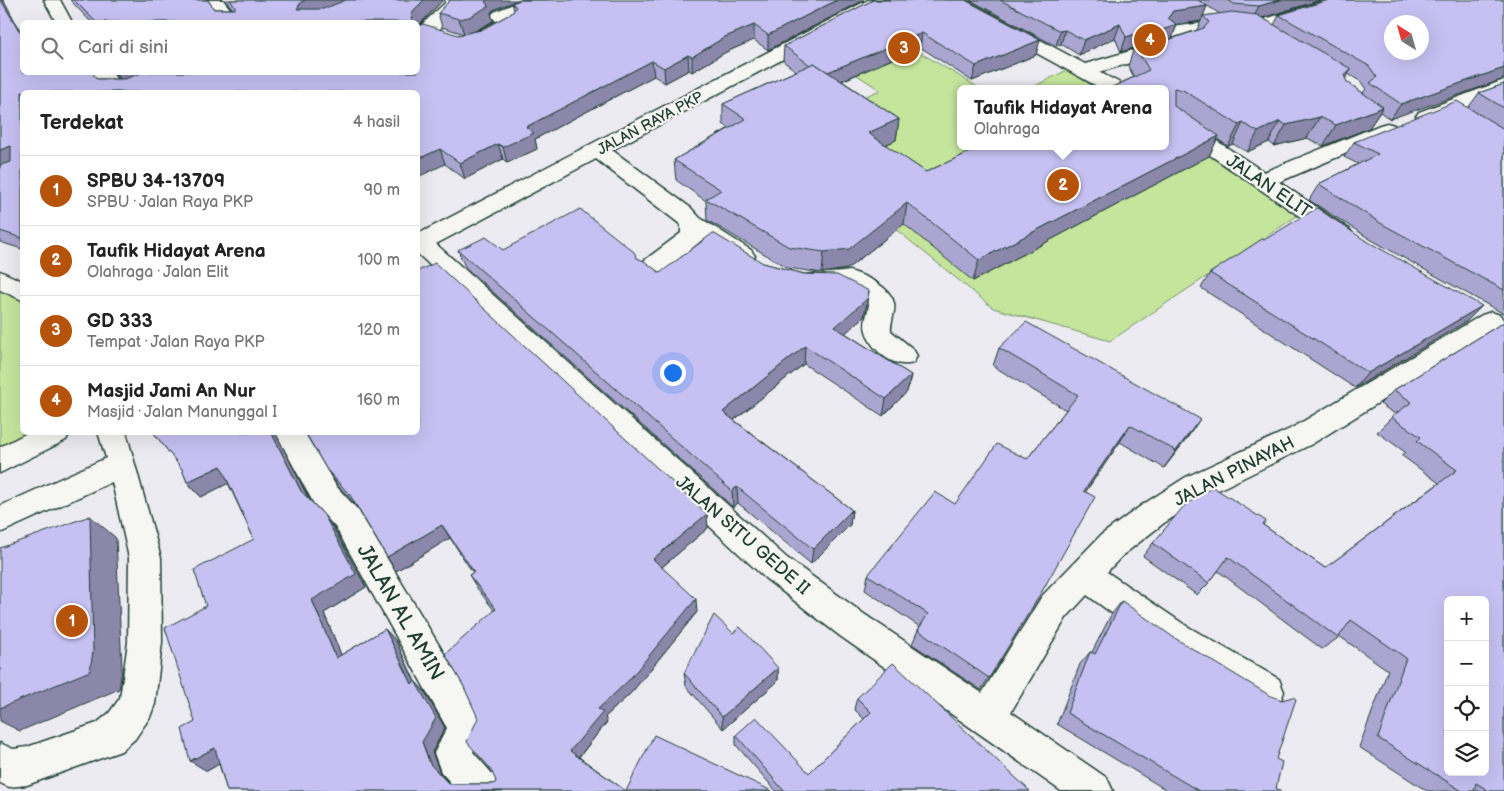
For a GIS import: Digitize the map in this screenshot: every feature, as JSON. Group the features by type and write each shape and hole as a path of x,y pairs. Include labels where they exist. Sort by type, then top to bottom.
{"street":[{"path":"52,0 63,20"},
{"path":"214,0 230,20"},
{"path":"429,34 454,4 453,0"},
{"path":"468,40 478,39 508,22 500,16 538,0"},
{"name":"JALAN RAYA PKP","path":"420,243 881,0"},
{"path":"953,0 1110,85"},
{"path":"1085,70 1138,55 1143,57 1189,42 1172,32 1179,30 1223,24 1252,28 1344,0"},
{"path":"1198,10 1223,24"},
{"path":"1252,28 1277,43"},
{"path":"103,75 115,90"},
{"path":"123,90 136,86"},
{"path":"1262,182 1380,124 1450,108 1504,86"},
{"path":"1450,108 1473,122"},
{"name":"JALAN ELIT","path":"1169,118 1361,247"},
{"path":"598,150 683,212 692,223 762,268"},
{"path":"650,269 692,236 692,223"},
{"name":"JALAN SITU GEDE II","path":"420,245 776,568 852,626 1094,791"},
{"path":"785,278 822,283 849,280 872,292 880,302 878,327 880,333 889,345 904,356"},
{"path":"0,279 20,291"},
{"name":"JALAN PINAYAH","path":"987,718 1054,607 1112,545 1153,514 1197,486 1302,436 1487,318"},
{"path":"0,462 50,435"},
{"path":"0,762 8,768 27,766 108,738 122,726 137,704 145,642 145,558 113,435"},
{"name":"JALAN AL AMIN","path":"291,435 325,495 347,519 458,710 466,730 453,753 454,759 483,791"},
{"path":"0,520 122,464"},
{"path":"1085,575 1173,637 1266,692"}],"green space":[{"path":"874,25 974,85 957,85 957,150 1169,150 1169,131 1303,212 1110,341 993,308 851,193 817,117 880,90 816,48"},
{"path":"1067,70 1091,85 1037,85"},
{"path":"0,271 20,279 20,435 29,435 0,449"}],"building":[{"path":"0,0 20,32 20,75 94,75 97,79 125,79 136,75 420,75 420,25 423,24 458,35 481,30 512,13 516,7 512,3 520,0 837,0 768,35 754,25 725,37 692,57 688,55 664,68 652,61 526,127 534,133 503,147 498,144 460,163 440,149 420,158 420,90 20,90 20,237 0,231 0,165 11,162 11,146 0,150"},
{"path":"74,0 208,0 214,9 235,9 230,0 305,0 301,2 297,9 323,9 346,0 424,0 412,12 411,20 94,20"},
{"path":"450,0 487,0 485,2 489,6 469,17 459,19 438,13"},
{"path":"873,0 965,0 1040,40 976,66 922,33 828,72 814,63 810,65 784,46"},
{"path":"1000,0 1198,0 1207,6 1173,11 1168,18 1177,25 1149,34 1142,32 1126,37 1120,24 1084,40 1065,30 1060,31"},
{"path":"1228,0 1280,0 1259,6 1234,4"},
{"path":"1329,0 1504,0 1504,68 1401,104 1370,83 1377,77 1369,66 1279,15"},
{"path":"1232,12 1257,15 1351,69 1344,75 1347,82 1383,107 1336,125 1320,117 1286,125 1280,121 1258,132 1243,123 1239,125 1183,90 1174,88 1174,106 1219,136 979,260 907,203 849,249 824,252 789,247 706,199 721,190 674,160 746,119 723,104 814,63 899,119 868,133 926,172 974,150 1169,150 1169,85 1117,85 1149,70 1135,46 1159,43 1204,28 1209,22 1203,16"},
{"path":"1504,84 1504,108 1479,93"},
{"path":"1457,101 1504,129 1504,290 1382,224 1319,184 1378,154 1354,142"},
{"path":"1317,208 1363,239 1482,306 1368,373 1210,273 1262,239 1264,240"},
{"path":"580,209 634,252 637,258 660,273 713,233 763,263 804,274 837,275 869,291 867,299 835,327 911,375 886,399 805,346 723,412 852,510 813,549 737,487 732,491 458,250 486,237 503,250"},
{"path":"435,263 707,514 653,559 696,599 628,681 598,709 603,712 570,751 626,791 227,791 215,748 190,761 182,729 195,722 165,628 206,606 194,570 254,539 221,466 187,482 182,469 155,435 273,435 301,491 324,515 356,574 312,600 336,658 385,629 412,684 415,681 436,718 422,742 430,764 449,784 494,784 496,781 490,768 467,742 478,718 463,685 445,654 496,609 469,575 474,572 442,525 387,557 350,495 327,470 307,435 420,435 420,270"},
{"path":"1026,322 1200,419 1176,451 1130,425 1084,491 1095,497 1041,593 989,678 918,630 928,614 868,575 935,492 955,504 997,444 1027,459 1078,395 999,348"},
{"path":"1504,322 1504,791 1489,791 1476,783 1474,791 1462,791 1378,738 1406,658 1351,620 1338,638 1228,557 1209,583 1153,543 1184,506 1213,487 1266,521 1263,525 1325,568 1457,470 1417,441 1421,437 1391,417 1412,402 1394,390"},
{"path":"90,516 93,651 90,671 0,708 0,548"},
{"path":"1122,601 1173,637 1269,695 1282,700 1293,697 1296,699 1276,759 1282,762 1276,788 1281,791 1199,791 1067,713 1090,652 1095,654"},
{"path":"714,615 733,633 740,627 778,668 722,717 684,673"},
{"path":"893,663 1030,791 784,791 736,735 756,717 809,773 871,712 857,698"},
{"path":"654,735 772,791 626,791"}],"place":[{"name":"Masjid Jami An Nur","path":"1150,40"},
{"name":"GD 333","path":"904,48"},
{"name":"Taufik Hidayat Arena","path":"1063,185"},
{"name":"SPBU 34-13709","path":"72,621"}]}
